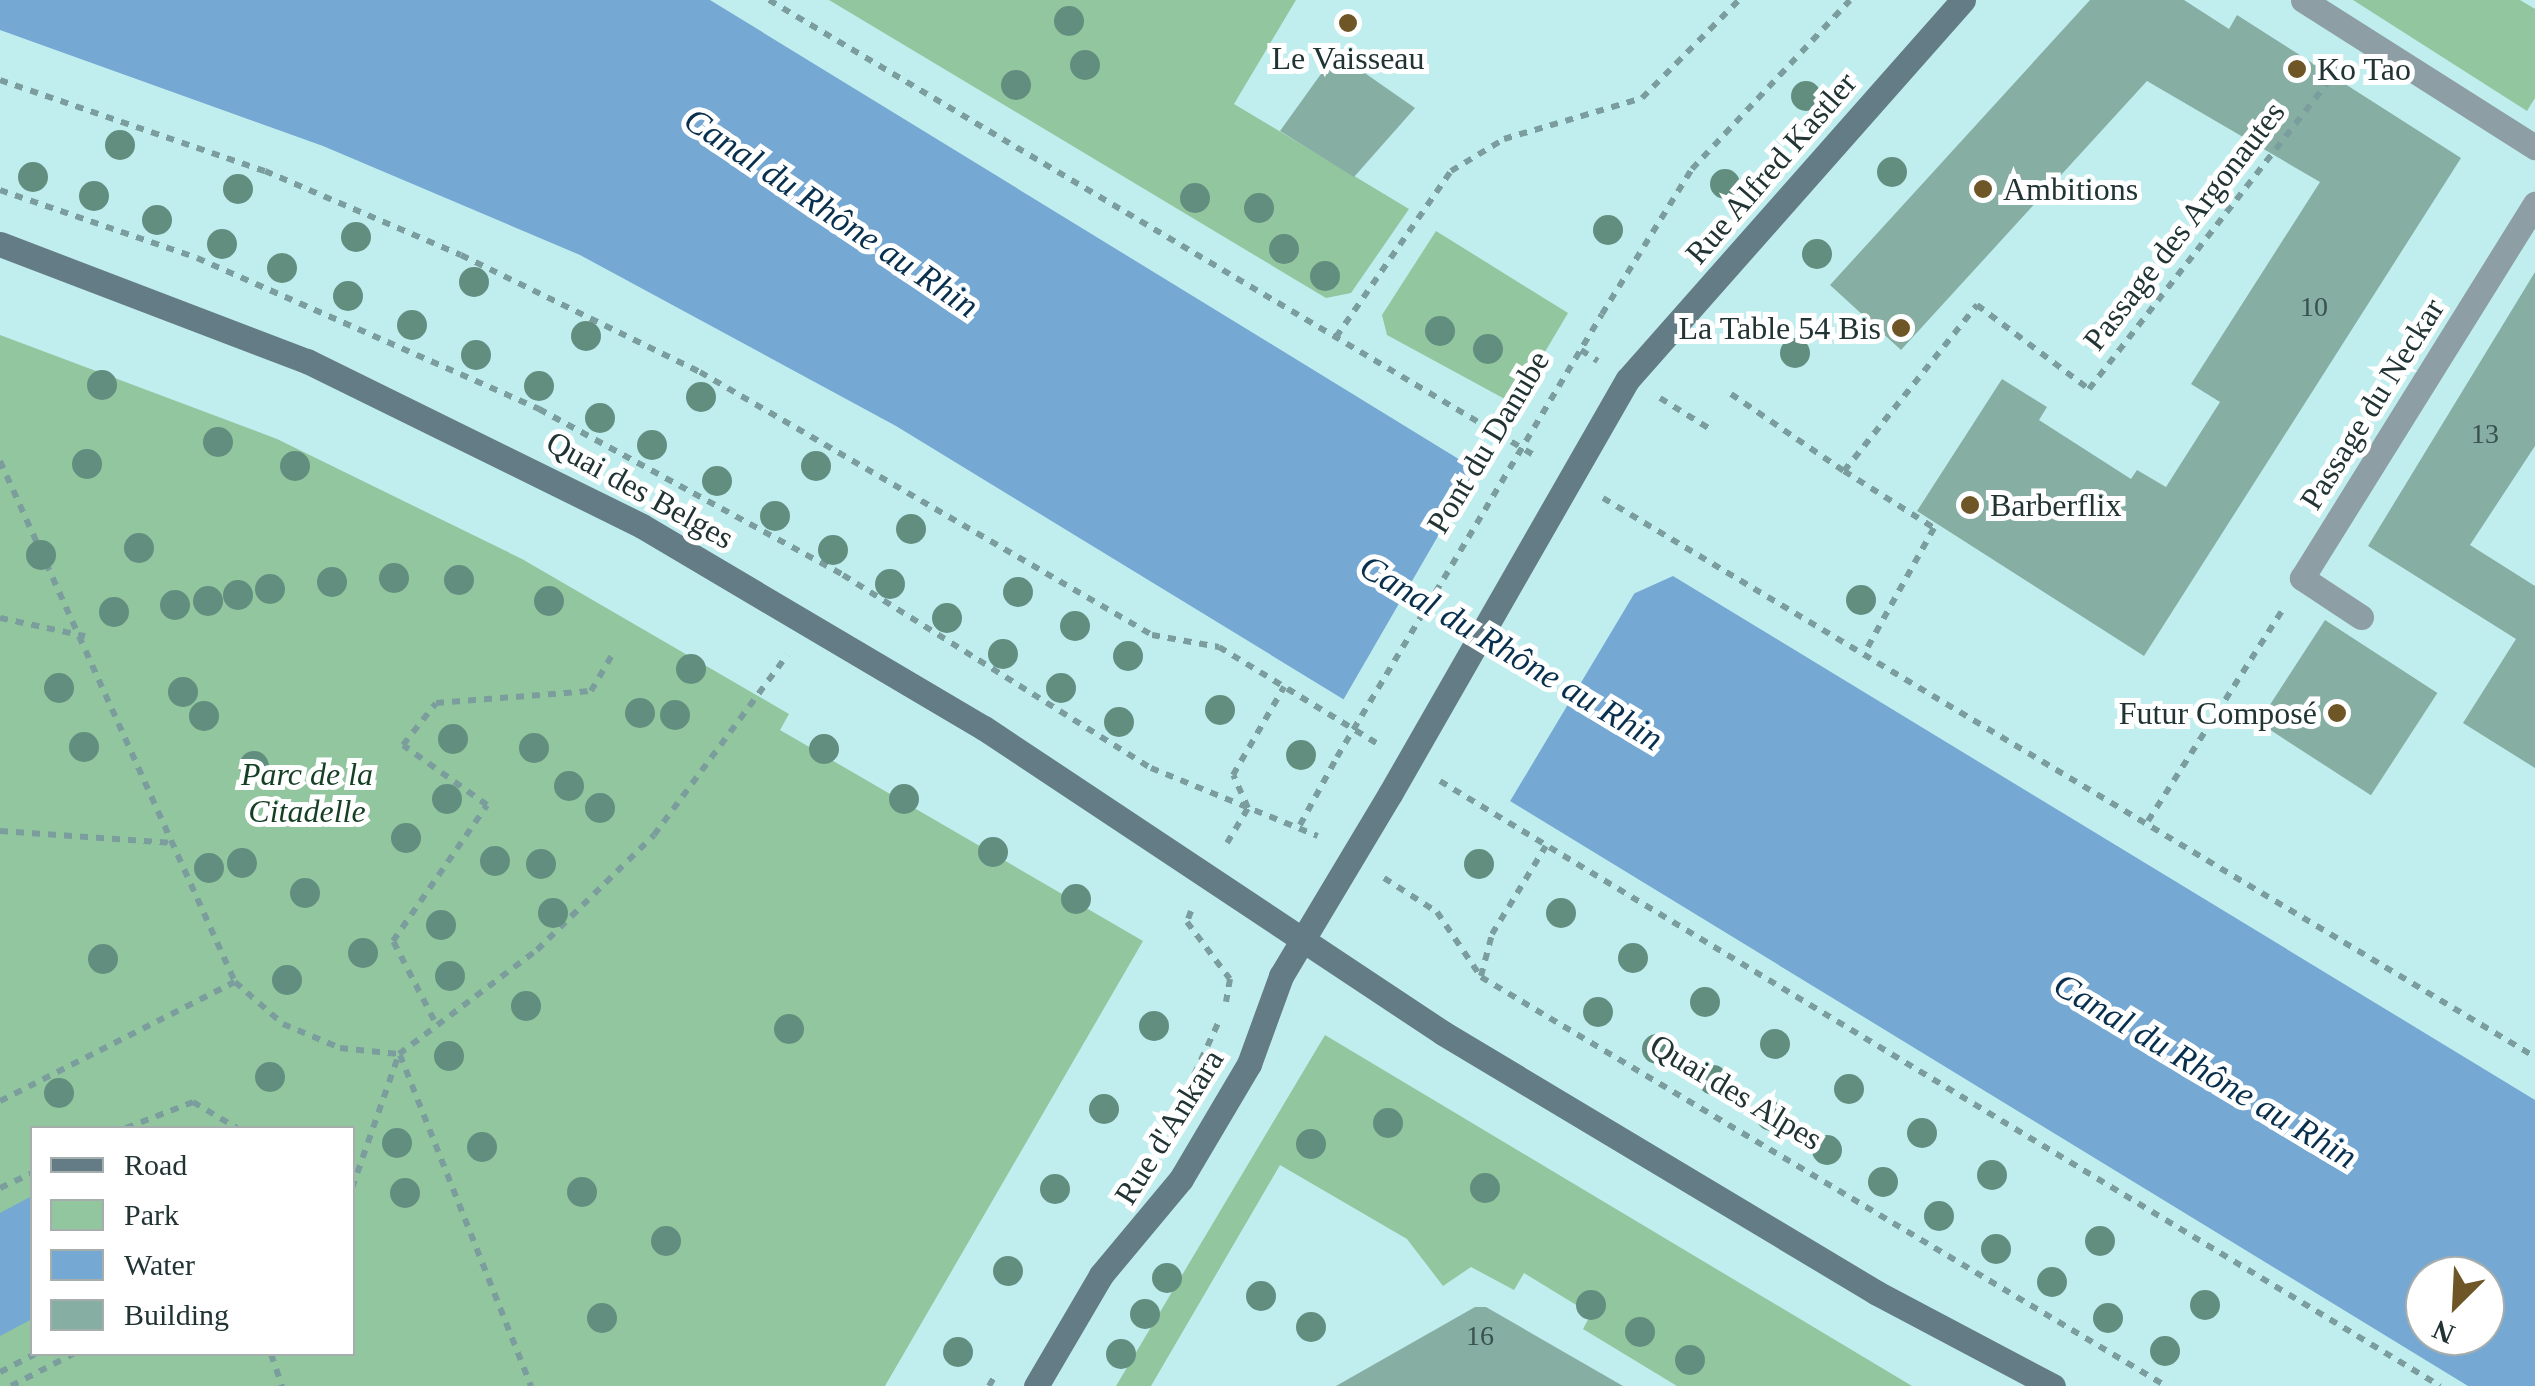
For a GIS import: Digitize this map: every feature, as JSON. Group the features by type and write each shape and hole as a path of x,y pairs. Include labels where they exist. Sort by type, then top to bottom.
{"main road":[{"name":"Rue Alfred Kastler","path":"1355,859 1628,379 1963,0"},
{"name":"Quai des Belges","path":"0,244 469,434 809,620 1208,874 1306,942"},
{"path":"1355,859 1306,942 1877,1294 2053,1386"},
{"name":"Rue d'Ankara","path":"1036,1386 1102,1276 1181,1179 1306,942"}],"street":[{"path":"2303,0 2535,148"},
{"name":"Passage du Neckar","path":"2302,578 2535,203"},
{"path":"2302,578 2361,617"}],"path":[{"path":"769,0 1473,418"},
{"path":"1336,337 1451,171 1504,139 1642,98 1739,0"},
{"name":"Rue Alfred Kastler","path":"1602,314 1692,169 1850,0"},
{"name":"Passage des Argonautes","path":"1844,471 1977,304 2089,389 2362,38"},
{"path":"0,80 266,171 461,254 700,372 1152,635 1218,647 1398,756"},
{"name":"Pont du Danube","path":"1300,825 1602,314"},
{"path":"1731,394 1934,528 1866,652"},
{"path":"0,461 85,636 170,844 234,982 283,1024 340,1048 400,1054"},
{"path":"1692,553 1866,652 2535,1056"},
{"path":"2148,821 2302,578"},
{"path":"0,618 85,636"},
{"path":"355,1180 400,1054 434,1020 537,950 654,835 809,620"},
{"path":"434,1020 393,941 488,805 403,745 436,703 591,691 612,655"},
{"path":"1248,808 1233,775 1284,687"},
{"path":"1431,776 2440,1386"},
{"name":"Quai des Alpes","path":"1300,825 1437,912 1481,978 2166,1386"},
{"path":"0,831 170,844"},
{"path":"1481,978 1492,934 1546,846"},
{"path":"1208,874 1186,922 1230,978"},
{"path":"0,1100 234,982"},
{"path":"400,1054 530,1386"},
{"path":"131,1126 194,1102 234,1126"},
{"path":"0,1188 30,1174"},
{"path":"0,1372 31,1356"},
{"path":"12,1386 69,1356"},
{"path":"272,1356 282,1386"}],"green space":[{"path":"829,0 1296,0 1234,104 1409,209 1351,293 1326,298"},
{"path":"2353,0 2520,0 2535,9 2535,98 2527,111"},
{"path":"1436,231 1568,313 1514,404 1387,335 1382,315"},
{"name":"Parc de la Citadelle","path":"0,335 277,439 522,559 789,714 780,730 1143,941 885,1386 0,1386"},
{"path":"1325,1035 1912,1386 1677,1386 1583,1329 1591,1314 1524,1273 1514,1290 1471,1267 1443,1286 1407,1239 1280,1165 1151,1386 1116,1386"}],"water":[{"name":"Canal du Rhône au Rhin","path":"0,0 710,0 1470,466 1472,491 1633,594 1673,576 2535,1100 2535,1386 2468,1386 2419,1356 2505,1356 2505,1256 2405,1256 2405,1348 896,426 580,255 323,146 0,30"},
{"path":"30,1197 30,1320 0,1336 0,1213"}],"pier":[{"path":"1472,462 1476,488 1637,589 1506,808 1338,709 1471,479"}],"building":[{"path":"2090,0 2184,0 2229,29 2237,15 2461,158 2144,656 1917,511 2002,379 2047,407 2039,420 2131,479 2137,470 2166,487 2220,402 2191,384 2320,182 2147,81 1901,350 1830,285"},
{"path":"1336,53 1415,108 1354,177 1280,131"},
{"path":"2535,272 2535,446 2470,545 2535,586 2535,768 2463,723 2516,639 2368,546"},
{"name":"Futur Composé","path":"2325,620 2437,693 2371,795 2259,722"},
{"path":"1475,1307 1486,1307 1623,1386 1336,1386"}],"place":[{"name":"Le Vaisseau","path":"1348,23"},
{"name":"Ko Tao","path":"2297,69"},
{"name":"Ambitions","path":"1983,189"},
{"name":"La Table 54 Bis","path":"1901,328"},
{"name":"Barberflix","path":"1970,505"},
{"name":"Futur Composé","path":"2337,713"}]}
